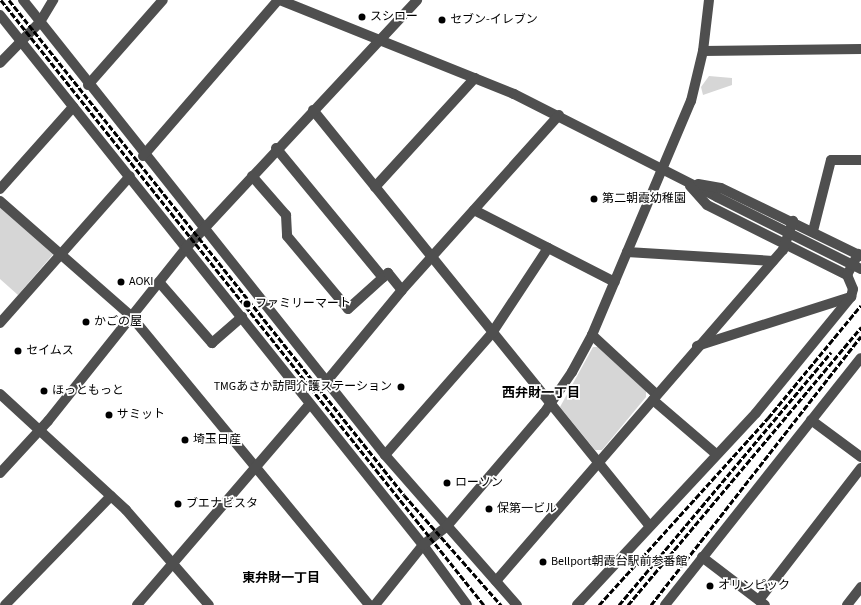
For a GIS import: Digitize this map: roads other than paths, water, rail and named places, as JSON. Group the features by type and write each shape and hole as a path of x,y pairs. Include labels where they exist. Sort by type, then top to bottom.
{"street":[{"path":"23,0 143,156 204,229 385,455 517,605"},
{"path":"1,60 40,22 53,0"},
{"path":"88,85 162,0"},
{"path":"143,156 279,0 474,78 559,115 663,170 861,269"},
{"path":"0,473 39,432 186,248 377,39 417,0"},
{"path":"375,605 423,545 447,526 550,404 592,335 691,101 703,51 709,0"},
{"path":"2,19 21,40 73,107 130,176 242,317 309,405 423,545 467,605"},
{"path":"703,51 861,49"},
{"path":"375,187 474,78"},
{"path":"0,189 73,107"},
{"path":"313,110 492,333 600,462 649,525"},
{"path":"326,382 402,290 559,115"},
{"path":"276,148 383,278"},
{"path":"813,231 831,160 861,160"},
{"path":"0,323 60,252 130,176"},
{"path":"252,176 286,215 287,236 348,309 388,273 402,290"},
{"path":"688,182 721,188 793,221 860,255 847,275"},
{"path":"576,605 649,525 756,413 851,297 853,289 847,275 707,206 688,182"},
{"path":"0,201 60,252 131,316 257,466 369,605"},
{"path":"474,210 615,282"},
{"path":"496,581 655,398 696,346 787,245 793,221"},
{"path":"385,455 492,333 548,248"},
{"path":"628,252 773,261"},
{"path":"159,282 212,343 242,317"},
{"path":"696,346 851,297"},
{"path":"592,335 655,398 716,454"},
{"path":"665,605 861,358"},
{"path":"0,394 39,432 111,496 174,562 209,605"},
{"path":"137,605 309,405"},
{"path":"811,420 861,457"},
{"path":"702,557 762,603 861,468"},
{"path":"6,605 111,496"},
{"path":"847,605 861,587"}],"railway":[{"path":"1,0 484,605"},
{"path":"9,0 404,495 501,605"},
{"path":"599,605 768,418 861,305"},
{"path":"628,605 861,327"},
{"path":"651,605 861,336"},
{"path":"619,605 831,352"}],"place":[{"name":"スシロー","path":"362,17"},
{"name":"セブン-イレブン","path":"442,20"},
{"name":"第二朝霞幼稚園","path":"594,199"},
{"name":"AOKI","path":"121,282"},
{"name":"ファミリーマート","path":"247,304"},
{"name":"かごの屋","path":"86,322"},
{"name":"セイムス","path":"18,351"},
{"name":"TMGあさか訪問介護ステーション","path":"401,387"},
{"name":"ほっともっと","path":"44,391"},
{"name":"サミット","path":"109,415"},
{"name":"埼玉日産","path":"185,440"},
{"name":"ローソン","path":"447,483"},
{"name":"ブエナビスタ","path":"178,504"},
{"name":"保第一ビル","path":"489,509"},
{"name":"Bellport朝霞台駅前参番館","path":"543,562"},
{"name":"オリンピック","path":"710,586"}],"district":[{"name":"西弁財一丁目","path":"541,393"},
{"name":"東弁財一丁目","path":"281,578"}]}
